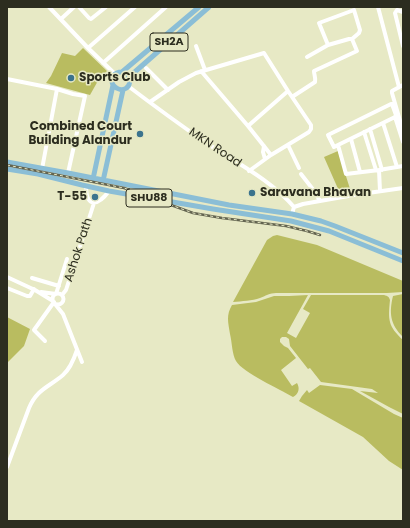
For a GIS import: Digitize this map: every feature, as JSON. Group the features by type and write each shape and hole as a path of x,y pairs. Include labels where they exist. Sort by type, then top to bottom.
{"main road":[{"name":"SH2A","path":"115,74 122,72 199,7"},
{"name":"SH2A","path":"129,77 209,7"},
{"path":"103,181 123,90 128,86 130,80 126,74 122,72"},
{"path":"93,178 113,85 112,79 115,74"},
{"path":"113,85 119,90 123,90"},
{"name":"SHU88","path":"7,162 229,205 292,214 330,224 403,253"},
{"name":"SHU88","path":"7,169 38,174 109,191 292,221 329,231 403,262"},
{"path":"292,214 292,221"},
{"path":"329,231 330,224"}],"street":[{"path":"49,7 115,74"},
{"path":"61,19 74,7"},
{"path":"79,7 89,18 91,18 106,7"},
{"path":"88,48 135,7"},
{"path":"103,63 166,7"},
{"path":"378,7 401,86 392,91 392,93 403,131"},
{"path":"307,57 328,45 352,39 359,33 360,30 353,9 319,23 328,45"},
{"path":"403,12 397,10 395,13 403,46"},
{"path":"292,97 315,82 316,78 314,71 357,51 352,39"},
{"path":"196,46 203,70 271,155"},
{"path":"150,102 192,75 203,70 264,53 311,125 311,129 309,132 271,155 249,171"},
{"path":"146,68 168,90"},
{"path":"7,79 85,96 68,173"},
{"name":"MKN Road","path":"128,86 203,141 278,191 294,207"},
{"path":"42,169 57,89"},
{"path":"248,126 288,91"},
{"path":"395,117 334,147 328,135 392,104 403,142"},
{"path":"383,123 397,167"},
{"path":"370,129 379,170 380,191"},
{"path":"364,132 379,170"},
{"path":"351,139 360,172"},
{"path":"288,145 298,168"},
{"path":"338,145 346,174 403,166"},
{"path":"264,146 263,152 265,160"},
{"path":"301,174 320,201"},
{"path":"86,186 88,198 94,203 102,199 109,191"},
{"path":"292,214 294,207 303,204 403,188"},
{"name":"Ashok Path","path":"62,295 66,290 94,203"},
{"path":"63,314 54,302 53,296 56,294 68,259"},
{"path":"7,277 34,290 59,305 62,303"},
{"path":"32,278 59,286"},
{"path":"7,288 27,296 30,296 34,290"},
{"path":"34,290 62,295 64,300 61,307 63,314 82,362"},
{"path":"45,341 34,330 54,302"},
{"path":"7,467 33,400 41,391 66,372 73,361 77,350"}],"green space":[{"path":"83,48 107,71 99,79 90,95 46,83 62,53 75,56"},
{"path":"338,151 351,192 342,193 339,191 324,157"},
{"path":"277,235 317,245 403,281 403,292 276,293 254,300 233,302 267,240"},
{"path":"403,294 403,337 395,328 391,308 393,296"},
{"path":"308,295 287,333 296,338 310,313 303,309 311,295 384,295 389,297 390,322 394,331 403,340 403,414 360,391 378,393 372,389 321,382 310,368 308,369 290,346 289,339 286,337 282,337 280,342 288,348 296,358 281,370 292,386 297,383 298,385 298,393 293,397 246,371 236,361 228,322 228,315 232,305 256,302 274,296"},
{"path":"7,317 30,329 24,346 7,363"},
{"path":"320,385 352,389 403,418 403,470 389,461 363,437 299,401 307,390 309,393"}],"railway":[{"path":"7,165 124,188 193,213 286,226 320,235"}],"place":[{"name":"Sports Club","path":"71,78"},
{"name":"Combined Court Building Alandur","path":"140,134"},
{"name":"Saravana Bhavan","path":"252,193"},
{"name":"T-55","path":"95,197"}]}
